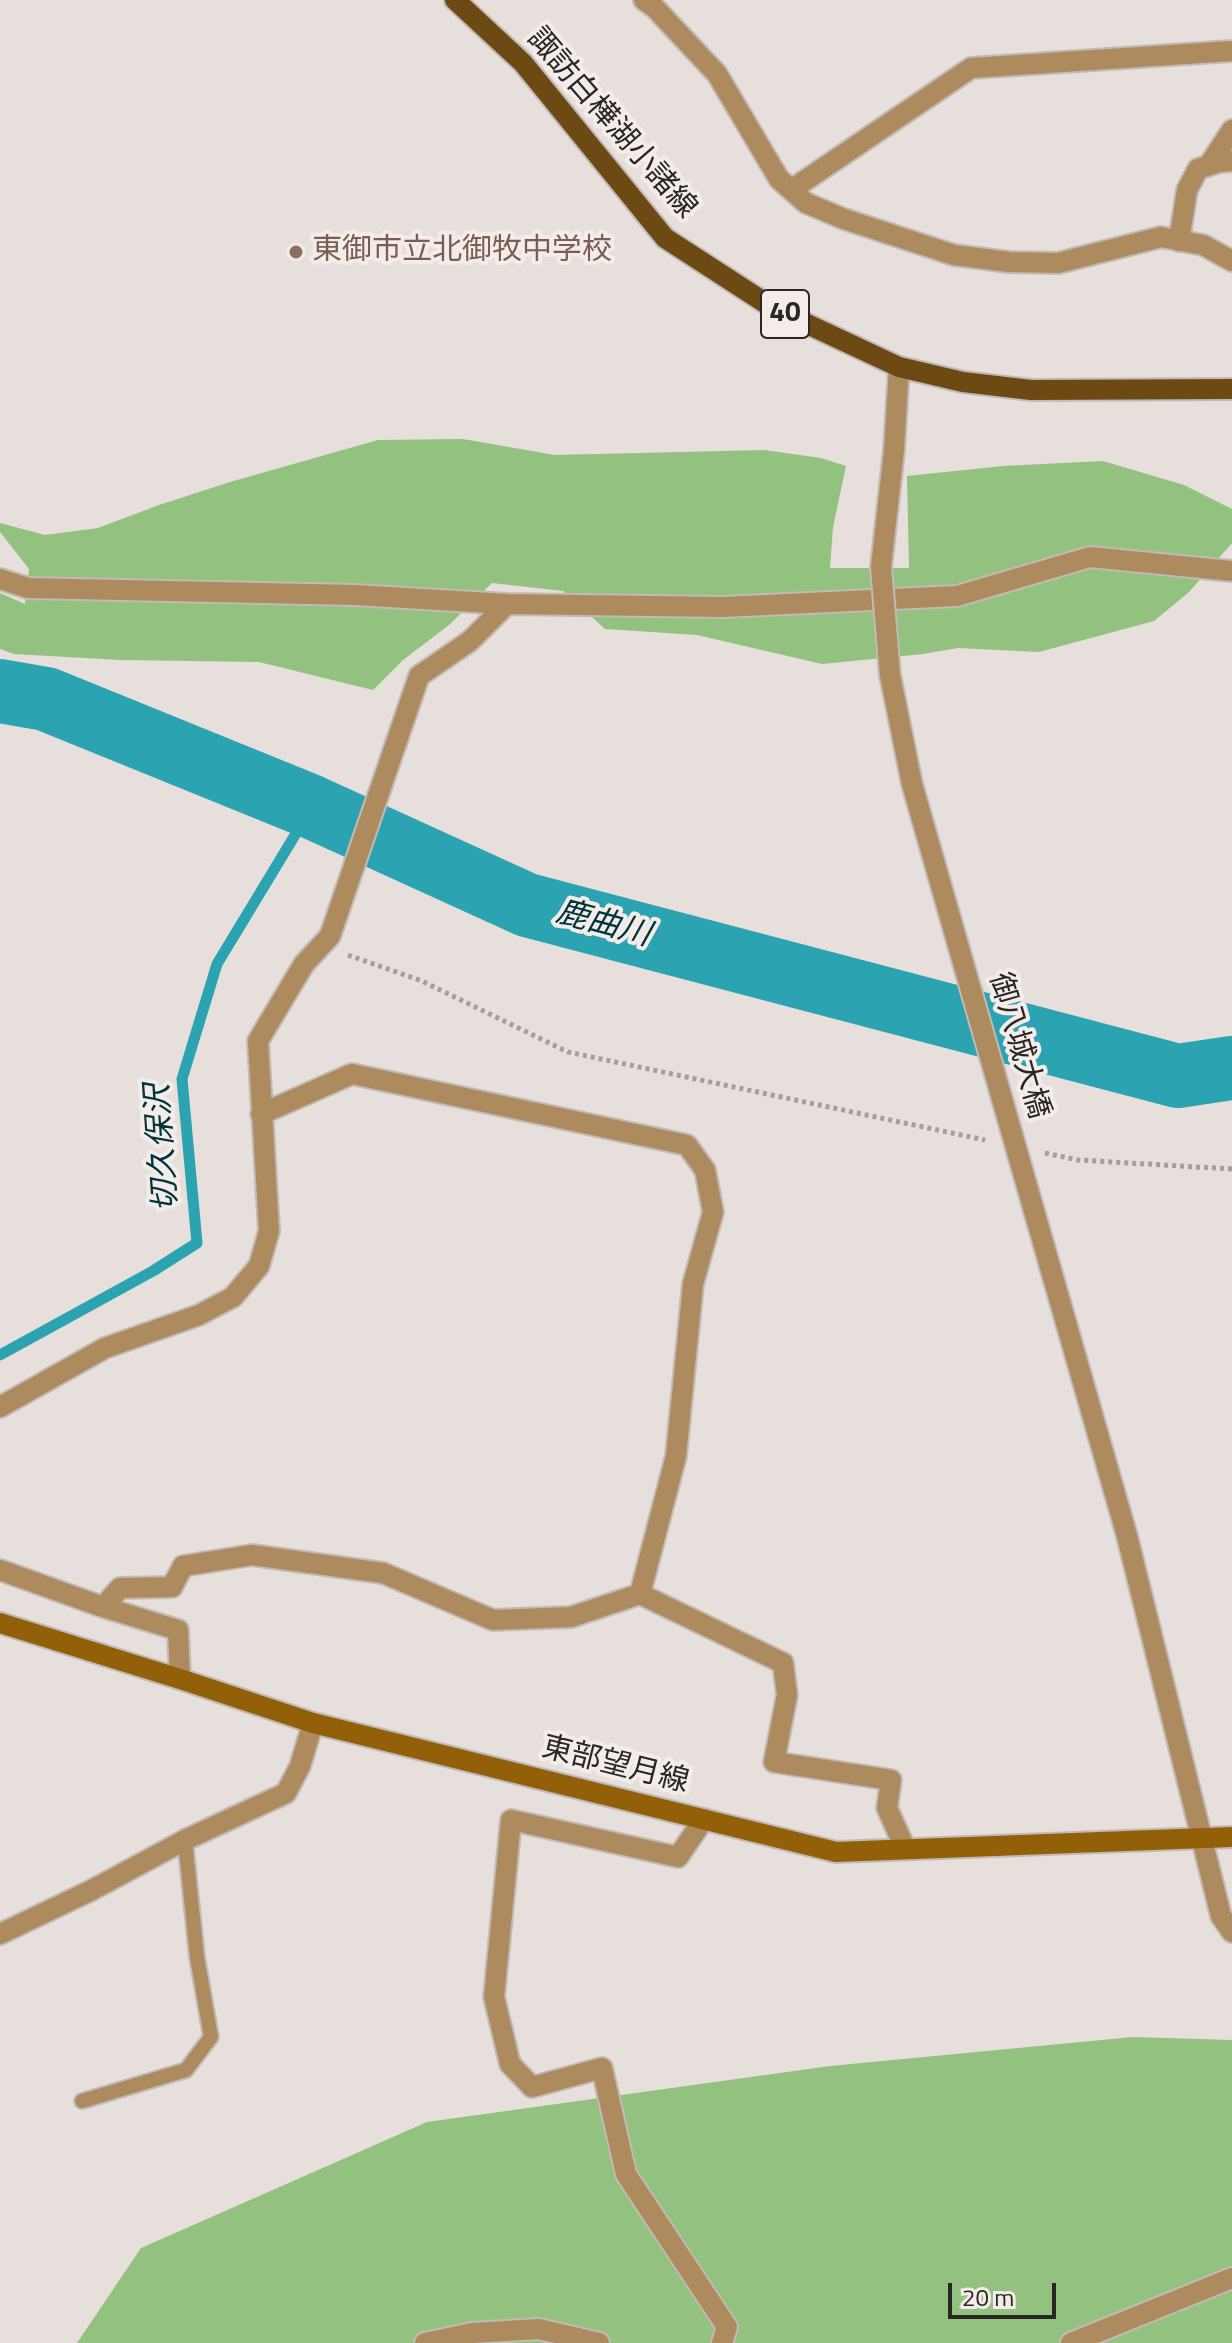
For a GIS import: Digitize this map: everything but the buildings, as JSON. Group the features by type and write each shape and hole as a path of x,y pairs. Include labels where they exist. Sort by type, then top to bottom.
{"main road":[{"name":"諏訪白樺湖小諸線","path":"455,0 523,63 665,238 773,308 899,367 963,382 1031,390 1232,389"},
{"name":"東部望月線","path":"0,1623 313,1723 836,1852 1232,1837"}],"street":[{"path":"644,0 717,74 779,179 806,203 844,219 954,255 1009,262 1058,263 1161,237 1203,245 1232,261"},
{"path":"791,190 971,68 1232,51"},
{"path":"1209,165 1232,130"},
{"path":"1179,241 1187,190 1198,169 1232,161"},
{"name":"御八城大橋","path":"899,367 894,450 881,567 890,675 912,784 1127,1536 1221,1916 1232,1932"},
{"path":"0,579 28,588 355,595 507,604 723,607 957,596 1090,557 1232,571"},
{"path":"0,1407 105,1348 199,1315 233,1297 259,1266 269,1231 258,1041 304,964 326,940 419,676 470,641 507,604"},
{"path":"261,1114 352,1074 687,1145 705,1170 713,1212 693,1284 676,1456 640,1594"},
{"path":"103,1607 120,1588 172,1587 183,1566 252,1555 383,1573 493,1620 571,1617 640,1594 783,1663 787,1695 774,1762 891,1780 887,1808 905,1848"},
{"path":"0,1570 178,1630 180,1679"},
{"path":"0,1934 92,1890 185,1840 286,1793 300,1766 313,1723"},
{"path":"704,1819 678,1857 511,1820 494,1997 510,2064 532,2087 602,2068 626,2174 727,2327 722,2343"},
{"path":"1071,2343 1232,2278"},
{"path":"425,2343 472,2333 539,2329 599,2343"}],"lane":[{"path":"82,2101 186,2070 211,2037 197,1957 185,1840"}],"path":[{"path":"326,940 422,981 568,1052 986,1140"},
{"path":"1032,1150 1078,1160 1232,1169"}],"green space":[{"path":"463,439 555,455 764,450 821,458 846,466 833,527 830,568 909,568 907,476 1003,466 1103,461 1184,485 1232,509 1232,543 1189,592 1154,621 1039,652 958,648 822,664 697,635 605,629 563,591 492,583 449,625 403,660 373,690 259,662 120,660 14,654 0,649 0,593 25,604 29,569 0,532 0,523 45,535 98,528 230,482 378,440"},
{"path":"1133,2037 1232,2040 1232,2343 77,2343 141,2248 427,2122 830,2066"}],"waterway":[{"name":"鹿曲川","path":"0,691 46,699 312,807 527,905 1178,1076 1232,1068"},
{"name":"切久保沢","path":"0,1355 153,1271 197,1243 182,1079 217,964 312,807"}],"place":[{"name":"東御市立北御牧中学校","path":"296,252"}]}
